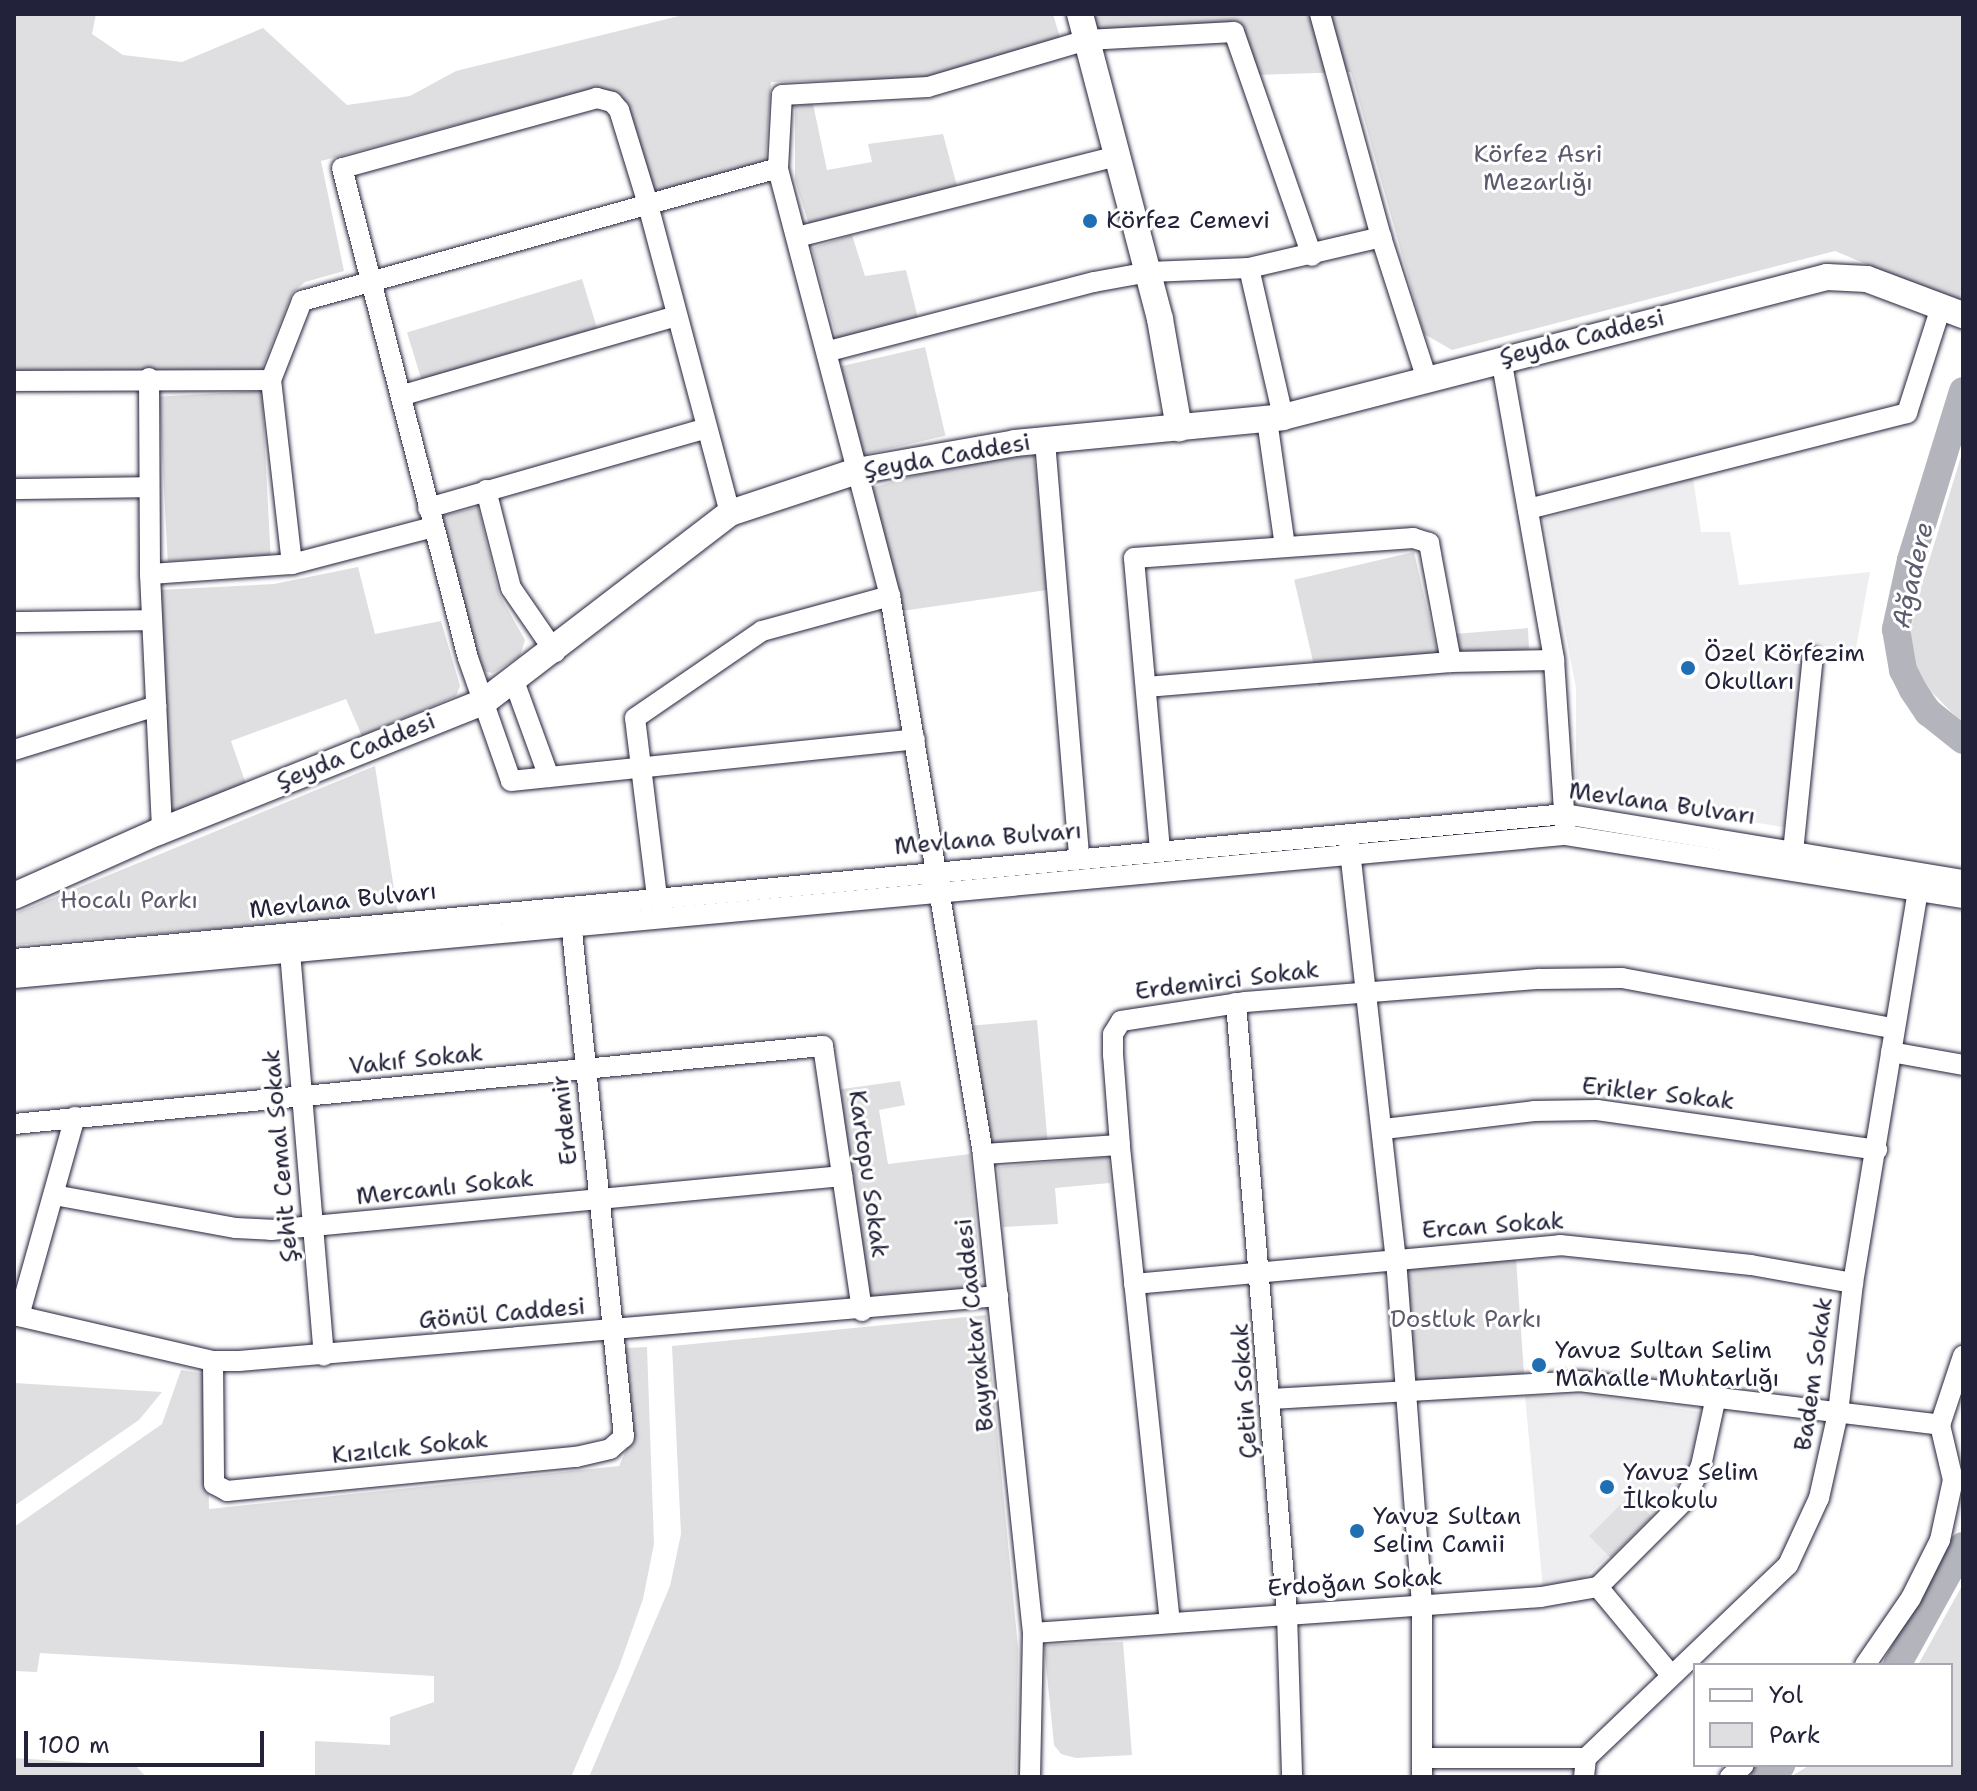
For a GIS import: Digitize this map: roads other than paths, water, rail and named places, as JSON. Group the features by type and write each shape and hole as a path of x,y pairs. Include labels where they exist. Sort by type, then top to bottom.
{"main road":[{"path":"1080,14 1149,272 1179,428"},
{"name":"Şeyda Caddesi","path":"14,896 162,830 485,701 555,652 730,513 857,471 1045,441 1275,418 1827,277 1867,279 1952,311"}],"street":[{"path":"1320,14 1381,237 1427,379"},
{"path":"1087,40 1234,32 1312,256"},
{"name":"Bayraktar Caddesi","path":"1030,1777 1033,1633 983,1154 890,596 829,351 778,168 782,95 928,87 1087,40"},
{"path":"730,513 648,204 619,110 603,99 342,168 403,395 430,517 511,781 915,739"},
{"path":"797,237 1118,156"},
{"path":"292,564 271,380 302,301 778,168"},
{"path":"829,351 1149,272 1249,268 1312,256 1381,237"},
{"path":"1249,268 1275,418 1285,547"},
{"path":"1528,509 1907,413 1952,311"},
{"path":"403,395 677,316"},
{"path":"1501,358 1554,660 1565,835"},
{"path":"14,381 149,378 271,380"},
{"path":"149,378 150,574 162,830"},
{"path":"150,574 292,564 430,517 486,490 707,428"},
{"path":"1045,441 1079,857"},
{"path":"14,489 149,487"},
{"path":"486,490 511,588 555,652"},
{"path":"1160,850 1134,558 1413,538 1429,543 1451,662"},
{"path":"657,897 635,718 748,638 890,596"},
{"path":"14,622 152,620"},
{"path":"1792,860 1813,657"},
{"path":"1146,687 1451,662 1554,660"},
{"path":"514,681 549,777"},
{"path":"14,750 156,706"},
{"name":"Mevlana Bulvarı","path":"14,959 569,904 939,880 1349,844 1564,814 1792,860 1918,891 1963,898"},
{"name":"Mevlana Bulvarı","path":"14,978 571,925 939,880 1079,857 1160,850 1565,835 1963,880"},
{"path":"1349,844 1384,1129 1396,1259 1422,1603 1422,1767 1585,1768"},
{"name":"Badem Sokak","path":"1585,1768 1671,1675 1788,1565 1819,1498 1838,1413 1853,1283 1918,891"},
{"name":"Erdemir","path":"569,904 613,1331"},
{"name":"Şehit Cemal Sokak","path":"290,952 324,1356"},
{"name":"Erdemirci Sokak","path":"1170,1623 1120,1145 1113,1034 1121,1021 1236,1003 1367,991 1622,978 1893,1028"},
{"name":"Çetin Sokak","path":"1236,1003 1262,1270 1287,1614 1292,1777"},
{"name":"Vakıf Sokak","path":"14,1124 823,1046"},
{"name":"Kartopu Sokak","path":"823,1046 862,1311"},
{"path":"1891,1052 1963,1065"},
{"name":"Erikler Sokak","path":"1384,1129 1534,1111 1597,1110 1877,1150"},
{"path":"16,1315 75,1117"},
{"path":"983,1154 1120,1145"},
{"name":"Mercanlı Sokak","path":"54,1195 236,1228 312,1227 842,1176"},
{"name":"Ercan Sokak","path":"1134,1284 1560,1245 1650,1252 1853,1283"},
{"name":"Gönül Caddesi","path":"16,1315 213,1361 324,1356 862,1311 998,1296"},
{"name":"Kızılcık Sokak","path":"213,1361 214,1484 239,1492 610,1449 626,1429 613,1331"},
{"path":"1866,1663 1911,1598 1940,1540 1953,1480 1940,1425 1963,1356"},
{"path":"1271,1399 1405,1388 1579,1381 1715,1401 1940,1425"},
{"path":"1671,1675 1598,1587 1684,1501 1701,1466 1715,1401"},
{"name":"Erdoğan Sokak","path":"1033,1633 1563,1595 1598,1587"}],"waterway":[{"name":"Ağadere","path":"1963,391 1911,560 1896,629 1903,670 1913,690 1928,712 1963,740"},
{"name":"Ağadere","path":"1898,1663 1963,1546"},
{"name":"Ağadere","path":"1764,1777 1778,1767"}],"place":[{"name":"Körfez Cemevi","path":"1090,221"},
{"name":"Özel Körfezim Okulları","path":"1688,668"},
{"name":"Yavuz Sultan Selim Mahalle Muhtarlığı","path":"1539,1365"},
{"name":"Yavuz Selim İlkokulu","path":"1607,1487"},
{"name":"Yavuz Sultan Selim Camii","path":"1357,1531"}],"park label":[{"name":"Körfez Asri Mezarlığı","path":"1538,169"},
{"name":"Hocalı Parkı","path":"129,901"},
{"name":"Dostluk Parkı","path":"1466,1320"}]}
